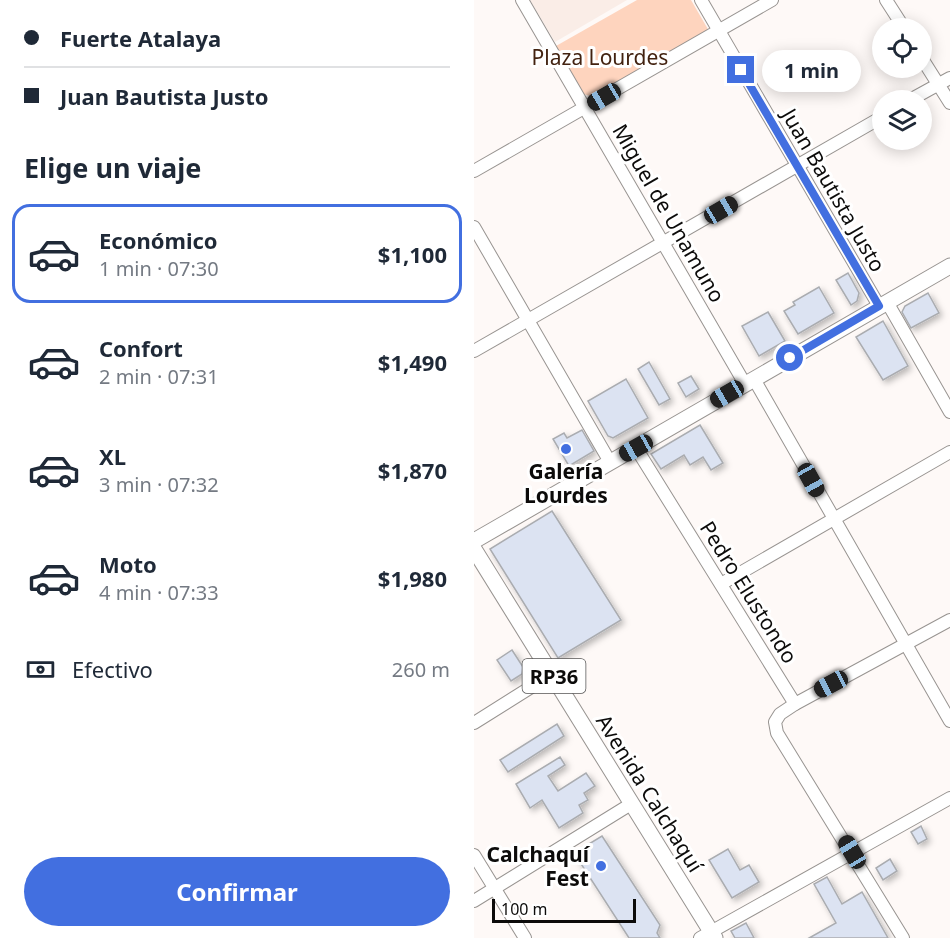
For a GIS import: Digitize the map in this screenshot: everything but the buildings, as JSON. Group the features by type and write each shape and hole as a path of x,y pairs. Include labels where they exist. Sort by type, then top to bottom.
{"main road":[{"path":"474,541 950,266"},
{"name":"Avenida Calchaquí","path":"474,549 632,804 709,936"}],"street":[{"name":"Miguel de Unamuno","path":"522,0 664,243 833,520 950,721"},
{"name":"Juan Bautista Justo","path":"701,0 797,166 950,412"},
{"path":"474,171 772,0"},
{"path":"886,0 898,18"},
{"path":"932,74 950,103"},
{"path":"928,90 950,78"},
{"path":"474,351 872,123"},
{"path":"474,227 610,462"},
{"name":"Pedro Elustondo","path":"636,448 795,704"},
{"path":"721,584 950,452"},
{"path":"903,938 775,728 776,718 795,704 950,620"},
{"path":"474,723 552,674"},
{"path":"709,936 852,852 950,798"},
{"path":"474,901 632,804"},
{"path":"474,855 525,938"}],"shaded area":[{"path":"530,0 627,0 555,42"}],"green space":[{"name":"Plaza Lourdes","path":"637,0 691,0 709,31 594,97 583,94 556,46"}],"place":[{"name":"Galería Lourdes","path":"566,449"},
{"name":"Calchaquí Fest","path":"601,866"}],"route":[{"path":"741,70 879,306 790,358"}]}
